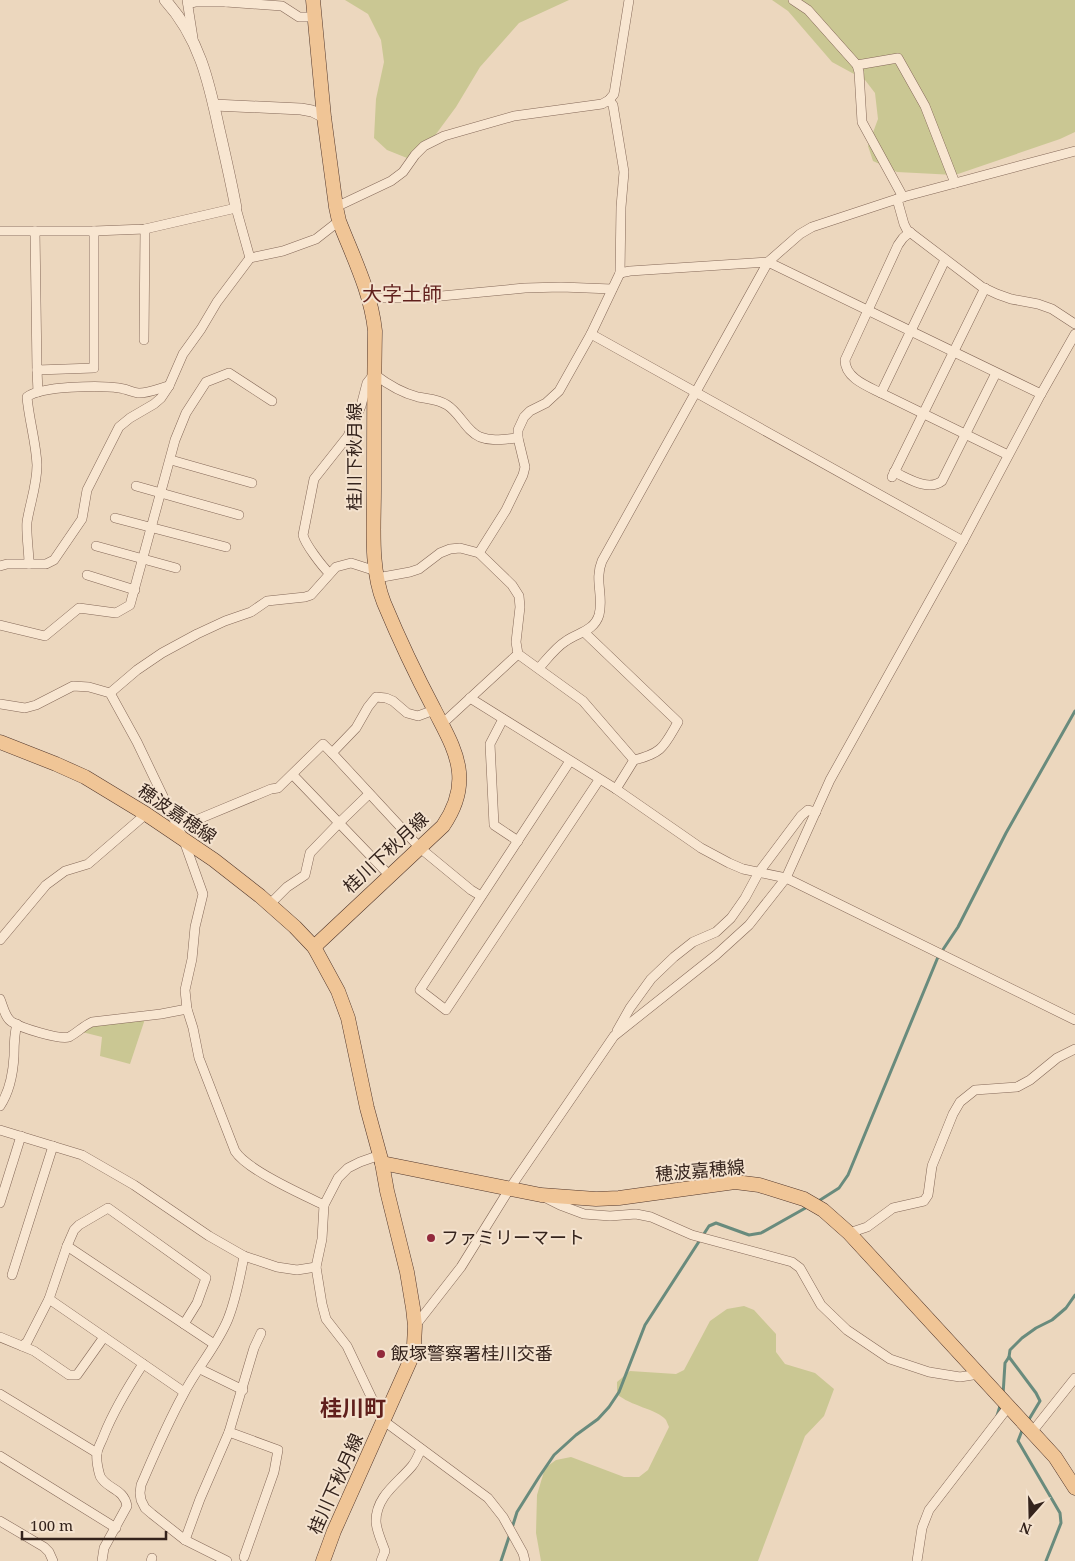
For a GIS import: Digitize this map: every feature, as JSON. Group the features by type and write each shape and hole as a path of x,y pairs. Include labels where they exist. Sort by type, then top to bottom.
{"main road":[{"name":"桂川下秋月線","path":"312,0 324,117 337,214 370,301 375,331 374,546 376,575 383,601 442,724 458,763 460,774 455,805 443,826 314,947 338,991 348,1018 367,1108 381,1159 407,1272 415,1326 414,1346 410,1361 334,1531 323,1561"},
{"name":"穂波嘉穂線","path":"0,742 85,777 180,833 270,904 314,947"},
{"name":"穂波嘉穂線","path":"381,1159 542,1196 596,1199 619,1198 735,1182 759,1185 804,1199 823,1210 849,1232 1055,1457 1075,1488"}],"street":[{"path":"165,0 172,7 193,40 204,67 236,208 250,258"},
{"path":"0,566 7,564 46,564 54,560 82,519 87,490 119,427 161,398 169,386 182,354 250,258 283,251 316,239 337,214 404,172 424,146 444,136 514,116 602,104 609,100 614,94 629,0"},
{"path":"793,0 808,10 857,65 862,122 900,198 904,224 910,232 985,288 1011,299 1038,304 1052,309 1075,324"},
{"path":"193,40 188,2 226,1 282,6 299,16 315,17"},
{"path":"857,65 898,58 926,106 955,182"},
{"path":"479,553 506,510 523,475 525,467 518,430 524,417 559,391 591,334 620,273 621,207 624,172 613,105 609,100"},
{"path":"214,105 301,109 312,111 324,117"},
{"path":"539,668 566,641 592,628 599,616 598,576 602,561 768,262 800,234 812,227 955,182 1075,151"},
{"path":"0,231 145,229 236,208"},
{"path":"144,340 145,229"},
{"path":"35,231 38,392"},
{"path":"94,231 95,387"},
{"path":"910,232 898,245 845,360 845,365 848,371 860,382 1008,455"},
{"path":"881,393 945,260"},
{"path":"620,273 639,270 768,262 1041,394"},
{"path":"370,301 378,298 420,298 534,288 612,289"},
{"path":"985,288 893,475 926,485 933,486 938,484 945,477 996,373"},
{"path":"591,334 963,541"},
{"path":"614,1036 749,925 786,878 830,780 1075,334"},
{"path":"37,370 94,368"},
{"path":"0,625 45,636 79,608 116,612 130,605 175,440 186,413 206,382 229,373 272,400"},
{"path":"329,573 321,565 304,540 303,535 314,479 348,436 361,406 367,384 374,374 394,388 450,406 474,433 479,436 495,440 518,438"},
{"path":"29,564 27,524 37,467 35,441 28,417 27,397 49,389 118,388 140,393 169,386"},
{"path":"170,460 252,482"},
{"path":"136,486 239,516"},
{"path":"115,518 226,547"},
{"path":"96,546 176,568"},
{"path":"110,693 137,670 162,653 198,634 225,621 251,612 267,601 311,595 336,566 351,563 376,575 410,572 419,569 440,553 460,548 479,553 512,585 519,596 520,607 516,642 518,654 582,701 634,760"},
{"path":"87,575 134,590"},
{"path":"584,632 678,722 663,748 648,757 634,760 616,789"},
{"path":"442,724 518,654"},
{"path":"0,704 25,708 36,705 74,686 89,687 110,693 137,742 180,833 203,894 195,927 192,959 185,990 187,1009 199,1058 235,1151 238,1157 270,1178 324,1205"},
{"path":"332,754 356,728 376,697 393,701 407,713 418,716 434,710"},
{"path":"470,698 616,789 701,848 729,864 743,869 786,878 1075,1020"},
{"path":"503,718 490,744 494,825 518,840"},
{"path":"180,833 271,789 278,788 323,744 420,848 481,896"},
{"path":"570,761 420,990 446,1010 599,780"},
{"path":"293,775 390,876"},
{"path":"270,904 287,887 305,875 310,853 369,794"},
{"path":"415,1326 460,1267 510,1188 614,1036 630,1008 651,978 693,942 716,932 731,918 745,898 758,872 801,816 808,810 816,812"},
{"path":"0,940 46,884 65,871 88,864 146,814"},
{"path":"0,998 7,1016 12,1022 59,1038 68,1037 84,1025 92,1022 162,1014 187,1009"},
{"path":"0,1106 6,1097 12,1079 14,1032 17,1024"},
{"path":"849,1232 867,1227 893,1208 924,1201 928,1195 932,1166 953,1114 960,1102 975,1090 1017,1087 1030,1080 1057,1058 1075,1049"},
{"path":"0,1130 82,1156 105,1168 209,1236 244,1256 277,1268 297,1270 316,1267"},
{"path":"0,1203 22,1136"},
{"path":"12,1276 53,1146"},
{"path":"381,1159 360,1162 348,1168 338,1178 324,1205 322,1239 316,1267 326,1319 347,1346 384,1421 488,1498 503,1517 523,1553 525,1561"},
{"path":"542,1196 584,1214 610,1216 636,1214 650,1217 692,1235 792,1262 800,1268 820,1305 847,1330 890,1359 928,1372 960,1377 979,1374"},
{"path":"22,1346 27,1342 49,1299 74,1230 108,1208 206,1278 197,1303 184,1324"},
{"path":"67,1246 214,1344"},
{"path":"227,1561 212,1558 185,1540 145,1508 140,1493 141,1485 184,1392 228,1320 244,1256"},
{"path":"49,1299 184,1392"},
{"path":"185,1540 200,1499 229,1432 254,1348 261,1333"},
{"path":"0,1337 34,1352 68,1375 77,1375 104,1338"},
{"path":"102,1561 104,1548 125,1513 127,1506 122,1494 101,1478 97,1453 109,1421 124,1392 143,1364"},
{"path":"200,1368 243,1390"},
{"path":"1032,1432 1075,1378"},
{"path":"0,1394 97,1453"},
{"path":"917,1561 922,1528 929,1510 1008,1406"},
{"path":"229,1432 278,1450 274,1472 244,1557"},
{"path":"381,1561 385,1551 376,1523 381,1500 413,1465 422,1448"},
{"path":"0,1456 116,1528"},
{"path":"0,1521 44,1547 49,1552 53,1561"}],"shaded area":[{"path":"345,0 569,0 519,23 480,67 456,107 425,149 407,158 387,150 374,138 376,99 384,62 381,40 368,14"},
{"path":"772,0 1075,0 1075,132 1060,139 955,175 897,172 873,161 868,146 878,119 875,93 865,80 832,62 788,11"},
{"path":"145,1019 130,1064 100,1056 102,1037 82,1032 93,1025"},
{"path":"744,1306 754,1310 776,1334 776,1352 785,1364 815,1373 834,1389 824,1416 805,1436 758,1561 541,1561 536,1533 537,1495 545,1468 556,1460 571,1457 624,1477 639,1477 648,1470 669,1427 662,1416 629,1402 617,1394 617,1382 630,1371 676,1374 684,1370 710,1321 727,1309"}],"waterway":[{"path":"817,1202 839,1188 848,1175 938,957 958,927 1006,833 1075,711"},
{"path":"512,1528 517,1512 554,1455 576,1435 598,1419 619,1392 645,1325 709,1226 716,1223 749,1235 761,1233 809,1206"},
{"path":"1003,1395 1005,1363 1009,1357 1010,1350 1022,1338 1052,1320 1066,1308 1075,1295"},
{"path":"1009,1357 1040,1401 1028,1421"},
{"path":"996,1419 1001,1403"},
{"path":"1023,1428 1018,1441 1060,1513 1061,1523 1046,1561"},
{"path":"501,1561 510,1534"}],"place":[{"name":"ファミリーマート","path":"431,1238"},
{"name":"飯塚警察署桂川交番","path":"381,1354"}],"district":[{"name":"大字土師","path":"402,294"},
{"name":"桂川町","path":"353,1408"}]}
